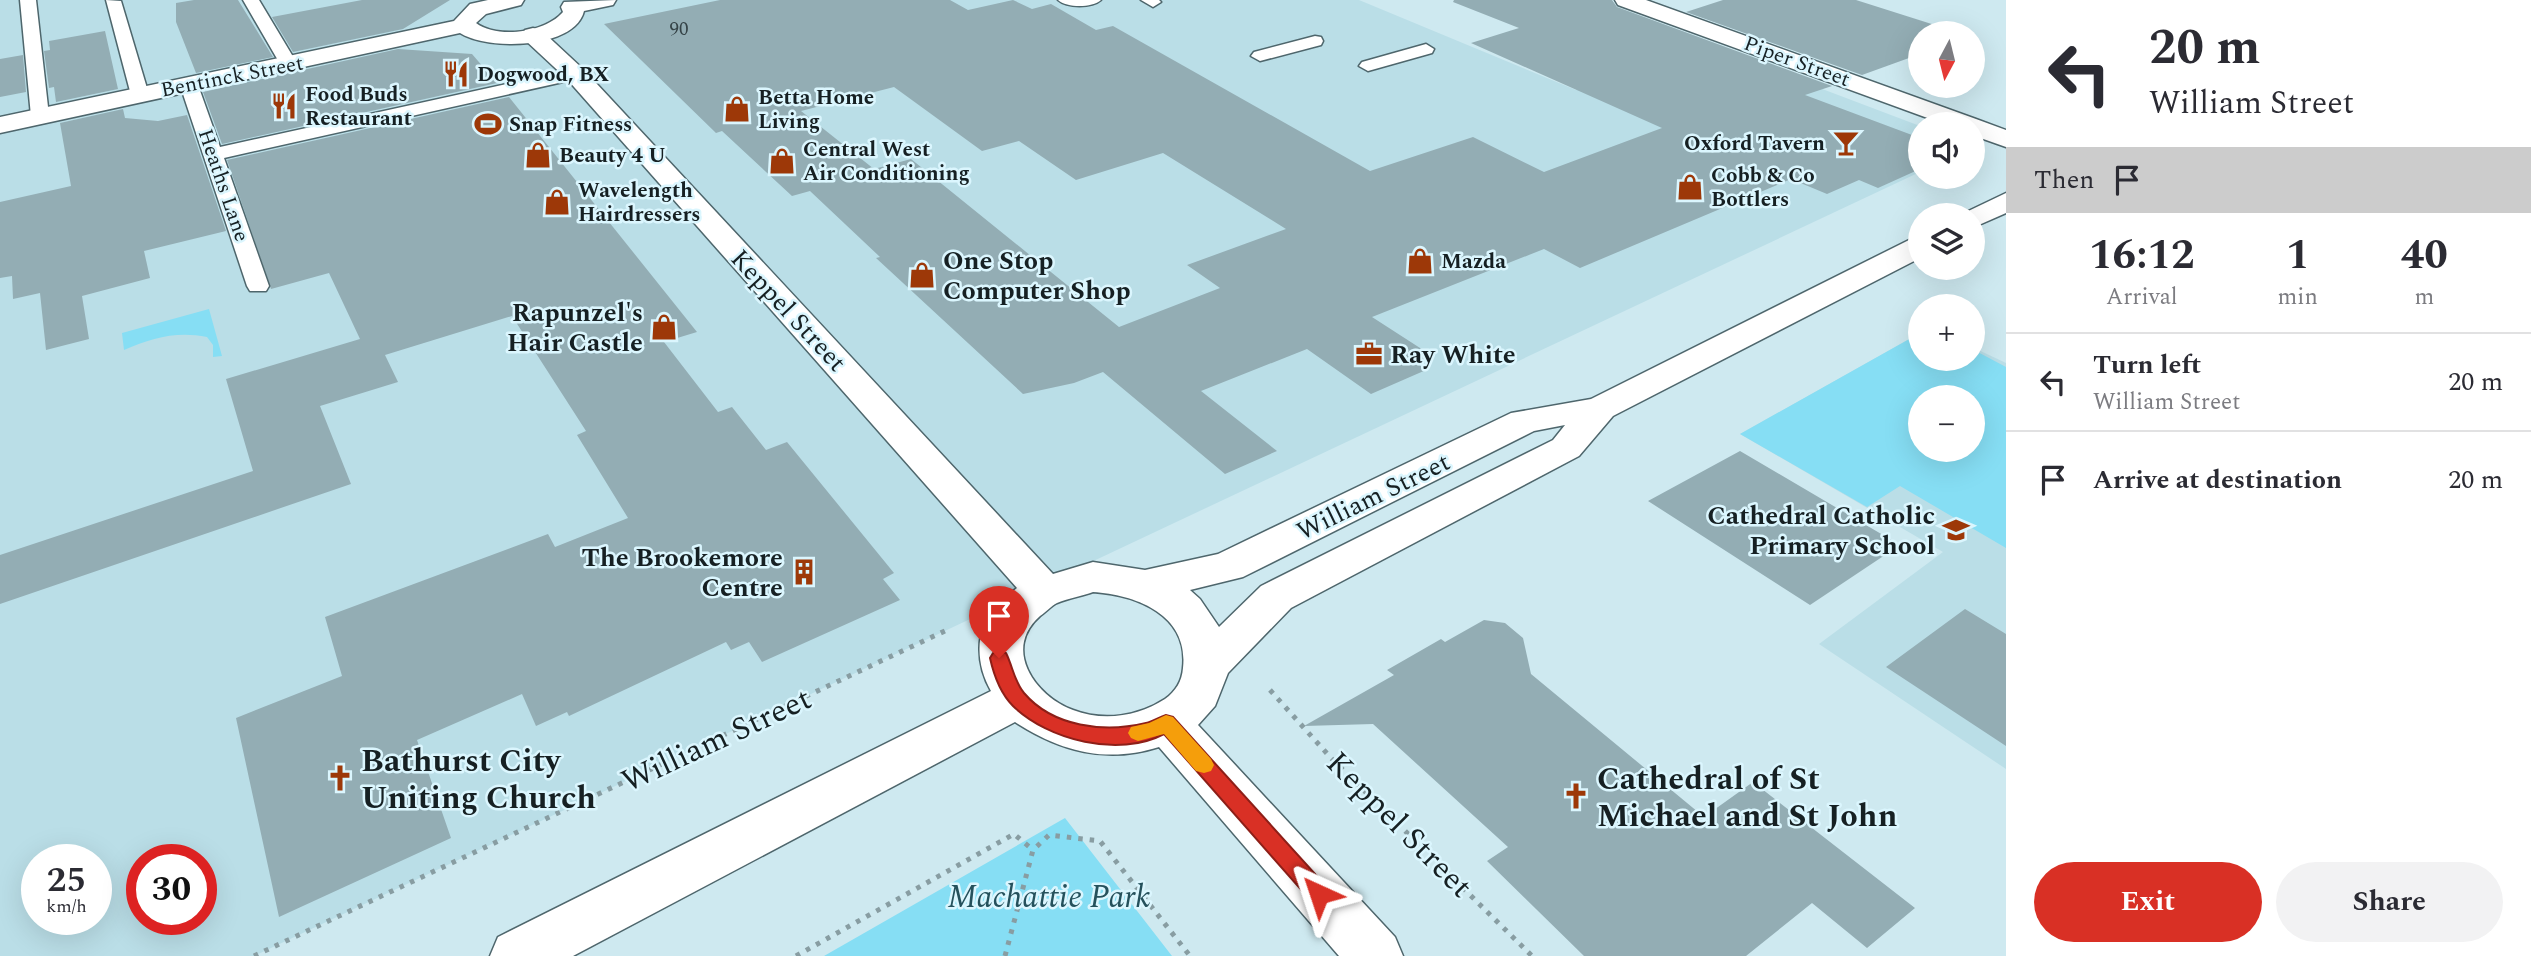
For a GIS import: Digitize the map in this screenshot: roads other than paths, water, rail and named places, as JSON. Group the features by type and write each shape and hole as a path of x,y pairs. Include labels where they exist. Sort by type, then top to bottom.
{"street":[{"path":"507,0 478,9 464,20 464,26 481,36 496,38 533,35 562,25 574,13 563,4"},
{"path":"563,4 605,0"},
{"name":"Piper Street","path":"1626,0 1934,112"},
{"name":"Bentinck Street","path":"0,124 464,26"},
{"name":"Keppel Street","path":"533,35 575,74 1042,589"},
{"path":"1985,131 2006,139"},
{"path":"2006,146 2006,156"},
{"path":"1985,212 2006,202"},
{"name":"William Street","path":"1146,585 1228,567 1524,421 1600,408 1908,252"},
{"name":"William Street","path":"1209,664 1276,597 1566,448 1600,408"},
{"name":"William Street","path":"1093,577 1146,585 1169,597 1188,613 1204,637 1209,664 1202,691 1183,714 1154,730 1117,736 1079,733 1045,720 1018,699 1005,680 999,658 1000,638 1009,618 1023,602 1042,589 1066,581 1093,577"},
{"path":"518,956 1018,699"},
{"path":"1166,722 1375,956"}],"lane":[{"path":"28,0 40,116"},
{"path":"251,0 289,65"},
{"path":"1066,0 1093,0"},
{"path":"113,1 140,95"},
{"path":"1260,56 1315,41"},
{"path":"1368,66 1426,50"},
{"path":"214,154 575,74"},
{"name":"Heaths Lane","path":"190,85 258,286"}],"place":[{"name":"Dogwood, BX","path":"456,74"},
{"name":"Food Buds Restaurant","path":"284,106"},
{"name":"Betta Home Living","path":"737,109"},
{"name":"Snap Fitness","path":"488,124"},
{"name":"Oxford Tavern","path":"1846,143"},
{"name":"Beauty 4 U","path":"538,155"},
{"name":"Central West Air Conditioning","path":"782,161"},
{"name":"Cobb & Co Bottlers","path":"1690,187"},
{"name":"Wavelength Hairdressers","path":"557,202"},
{"name":"Mazda","path":"1420,261"},
{"name":"One Stop Computer Shop","path":"922,275"},
{"name":"Rapunzel's Hair Castle","path":"664,327"},
{"name":"Ray White","path":"1369,354"},
{"name":"Cathedral Catholic Primary School","path":"1956,530"},
{"name":"The Brookemore Centre","path":"804,572"},
{"name":"Bathurst City Uniting Church","path":"340,778"},
{"name":"Cathedral of St Michael and St John","path":"1576,796"}],"park label":[{"name":"Machattie Park","path":"1049,896"}]}
